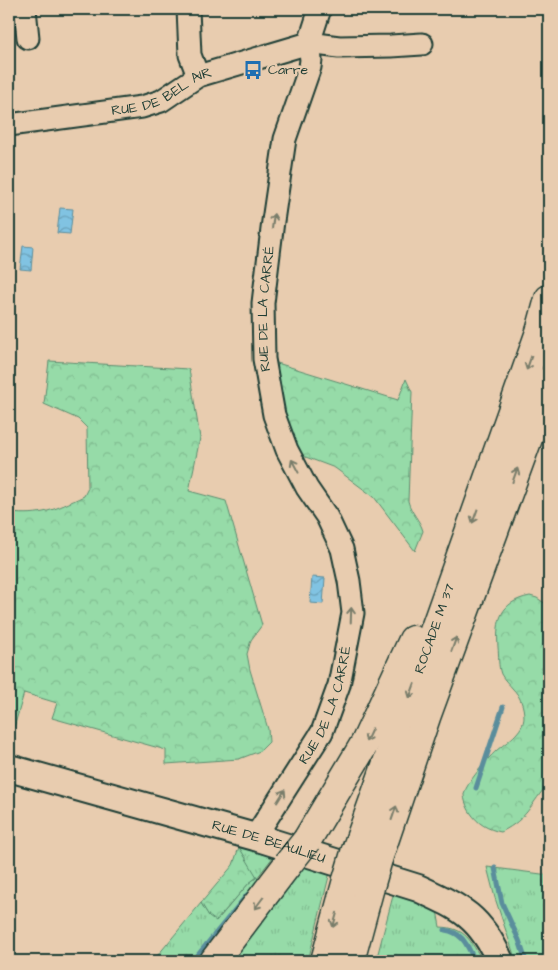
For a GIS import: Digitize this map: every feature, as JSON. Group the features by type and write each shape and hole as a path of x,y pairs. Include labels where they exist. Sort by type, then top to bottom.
{"highway":[{"name":"ROCADE M 37","path":"325,961 358,883 465,544 537,341 549,300"},
{"name":"ROCADE M 37","path":"366,856 426,717 549,381"},
{"path":"214,961 307,840 365,742 430,601 465,544"},
{"name":"ROCADE M 37","path":"350,961 358,883"}],"street":[{"path":"25,9 28,38"},
{"path":"188,9 190,55 198,76"},
{"name":"RUE DE LA CARRÉ","path":"255,837 322,732 339,685 353,613 342,549 327,517 307,488 287,450 274,415 264,359 263,303 285,139 312,60 309,43 320,9"},
{"path":"309,43 339,47 422,44"},
{"name":"RUE DE BEL AIR","path":"9,125 142,107 161,101 198,76 309,43"},
{"name":"RUE DE BEAULIEU","path":"9,768 255,837 418,888 470,915 489,938 500,961"}],"green space":[{"path":"264,359 398,400 406,379 412,392 408,501 423,531 415,551 374,497 335,468 287,450"},
{"path":"49,361 189,369 200,438 189,491 226,501 262,625 251,640 247,654 268,729 269,742 260,751 239,759 166,764 166,750 52,718 57,703 24,693 9,745 9,513 31,514 48,511 84,496 88,488 87,428 78,419 44,404"},
{"path":"530,596 549,606 549,783 523,816 501,832 487,828 476,820 468,808 464,794 482,765 518,732 523,722 524,713 521,701 500,671 498,628 499,621 506,608 520,599"},
{"path":"239,847 273,857 257,878 261,882 200,961 153,961 201,903 209,916 219,918 249,883 256,878"},
{"path":"239,847 257,877 249,883 216,921 209,916 201,903 233,865"},
{"path":"303,866 330,872 308,961 221,961"},
{"path":"487,867 549,875 549,961 516,961"},
{"path":"394,892 437,910 440,927 462,933 471,942 483,961 376,961"}],"water":[{"path":"60,208 73,209 70,234 57,233"},
{"path":"23,246 33,247 31,270 20,269"},
{"path":"312,577 325,578 323,604 310,603"}],"waterway":[{"path":"476,788 503,707"},
{"path":"495,868 502,903 519,940 526,961"},
{"path":"193,961 247,895"},
{"path":"445,930 461,937 475,961"}],"place":[{"name":"Carre","path":"253,70"}]}
